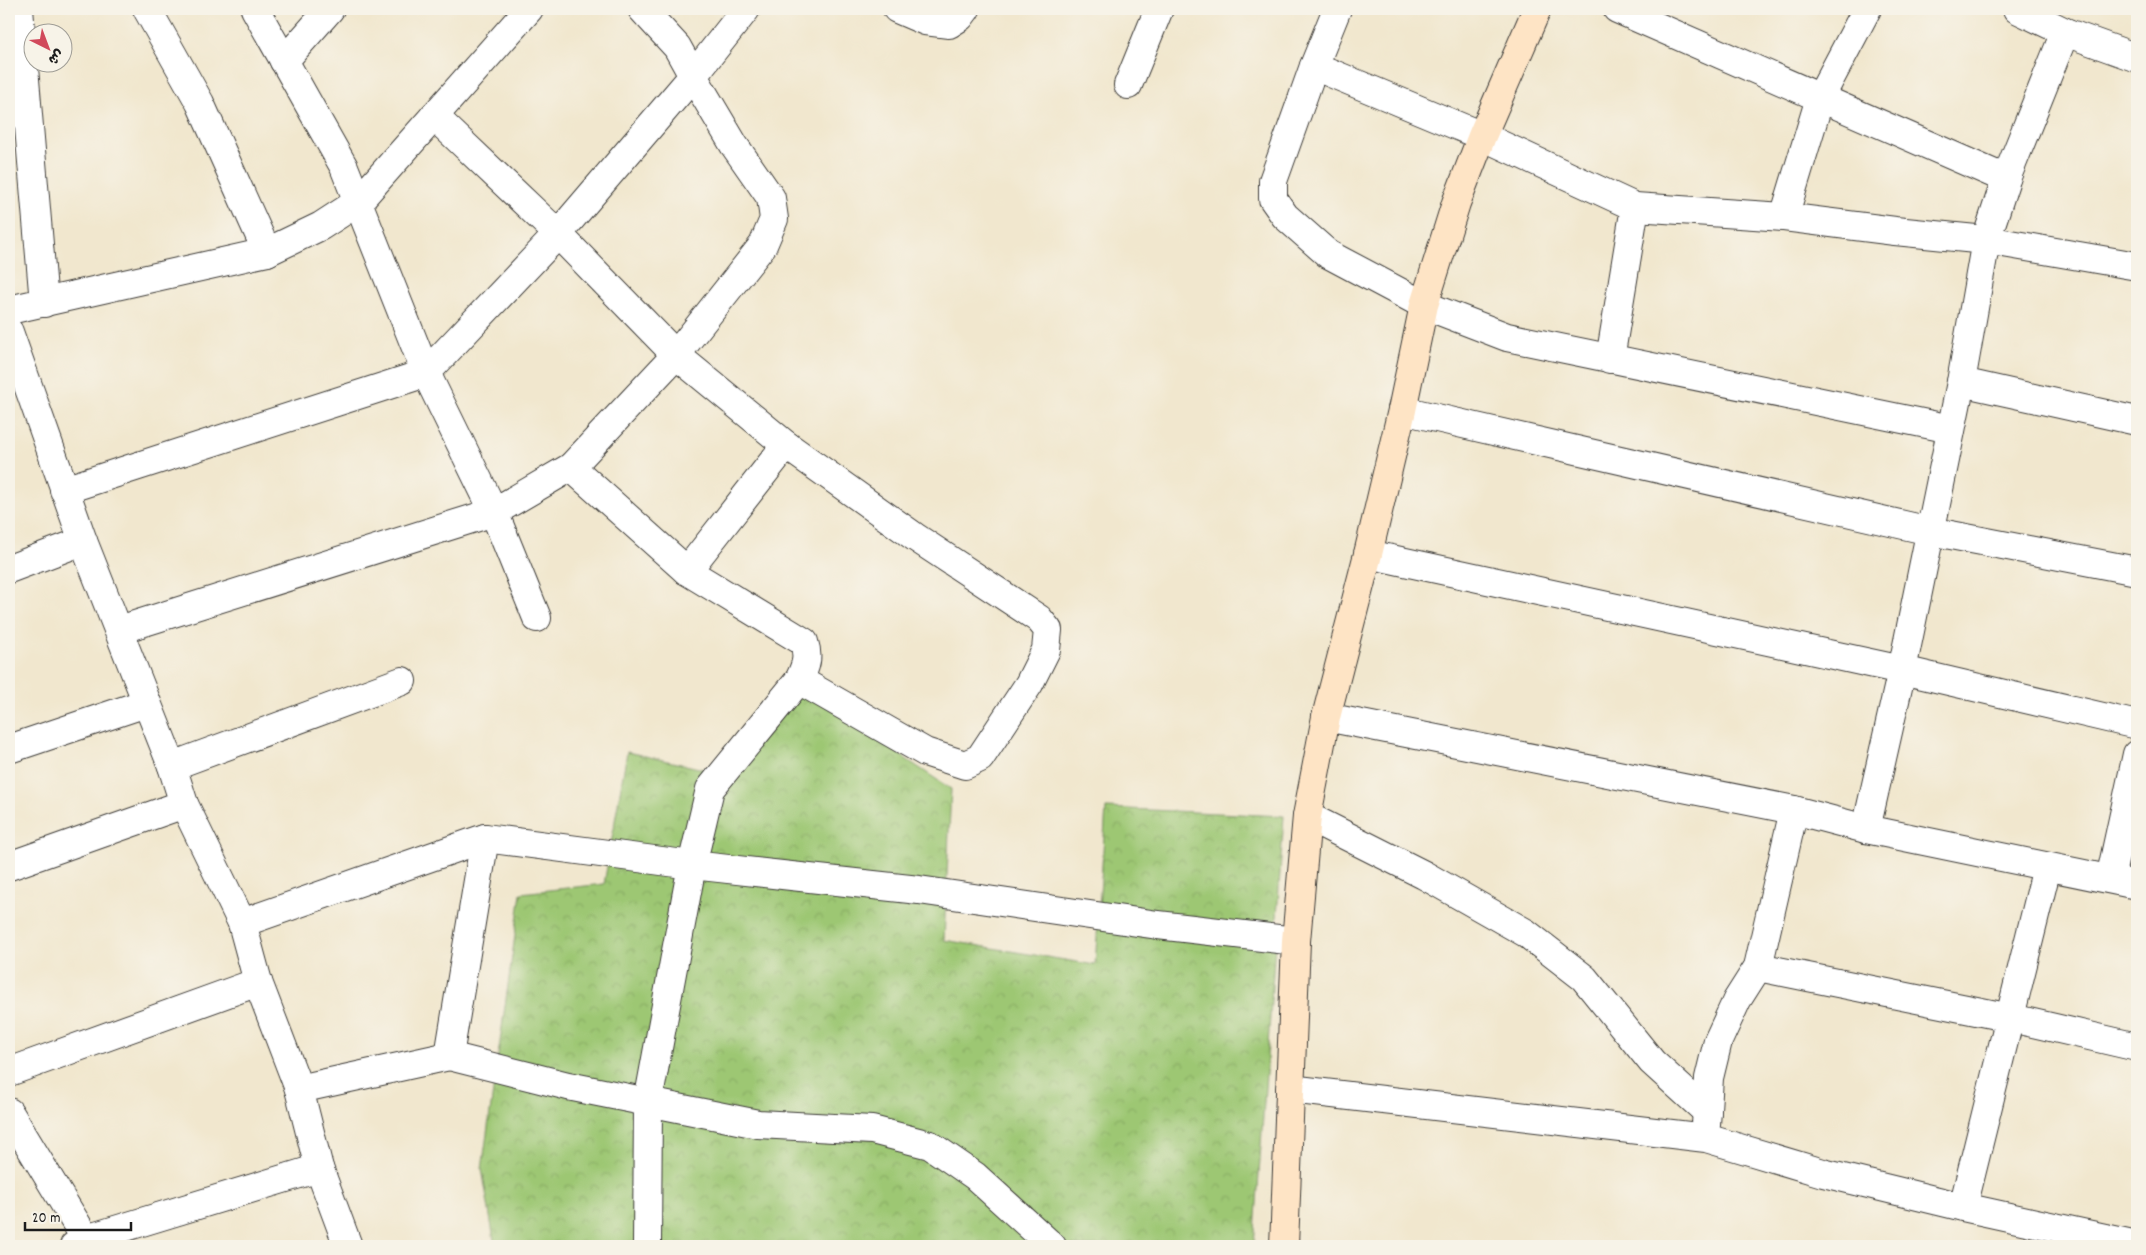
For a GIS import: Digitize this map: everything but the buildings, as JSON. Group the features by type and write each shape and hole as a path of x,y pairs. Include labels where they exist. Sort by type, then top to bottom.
{"street":[{"path":"19,9 44,303"},
{"path":"147,9 200,103 267,252"},
{"path":"255,9 344,167 426,373 494,512 537,618"},
{"path":"284,61 330,9"},
{"path":"9,310 267,252 321,226 358,202 529,9"},
{"path":"119,630 494,512 571,467 676,355 763,245 774,219 771,198 734,145 677,47 642,9"},
{"path":"64,490 426,373 558,234 694,76 746,9"},
{"path":"897,9 925,21 949,24 960,17 966,9"},
{"path":"1128,85 1159,9"},
{"path":"1336,9 1273,181 1273,199 1285,216 1328,254 1424,305 1507,337 1951,429"},
{"path":"1284,1246 1296,941 1307,816 1326,717 1368,554 1402,410 1424,305 1456,203 1482,136 1537,9"},
{"path":"1617,9 2006,179"},
{"path":"1784,217 1820,98 1867,9"},
{"path":"2017,9 2065,32 2136,53"},
{"path":"1866,828 1902,670 1961,382 1986,240 2006,179 2065,32"},
{"path":"1314,66 1482,136 1635,206 1784,217 1986,240 2137,266"},
{"path":"434,116 558,234 676,355 786,445 915,537 1039,618 1048,630 1046,650 1029,684 980,758 965,765 925,752 799,680"},
{"path":"1610,359 1635,206"},
{"path":"9,332 64,490 172,766 184,804 242,923 258,982 299,1089 319,1168 348,1246"},
{"path":"1961,382 2137,421"},
{"path":"1402,410 1930,531 2137,571"},
{"path":"687,571 786,445"},
{"path":"571,467 687,571 804,642 808,654 807,664 799,680 710,789 692,864 648,1102 647,1246"},
{"path":"9,569 83,541"},
{"path":"1368,554 1902,670 2137,725"},
{"path":"172,766 402,681"},
{"path":"9,749 146,703"},
{"path":"1326,717 1794,810 1866,828 2137,885"},
{"path":"2110,879 2137,754"},
{"path":"9,866 184,804"},
{"path":"1706,1125 1709,1078 1718,1041 1737,1000 1758,967 1794,810"},
{"path":"1307,816 1424,875 1526,933 1584,978 1706,1125"},
{"path":"449,1056 486,838"},
{"path":"242,923 486,838 919,890 1158,925 1296,941"},
{"path":"1963,1207 2047,867"},
{"path":"1758,967 2011,1018 2137,1047"},
{"path":"9,1072 258,982"},
{"path":"299,1089 449,1056 568,1086 758,1124 872,1130 930,1144 975,1176 1052,1246"},
{"path":"1290,1089 1706,1125 1823,1172 1963,1207 2137,1245"},
{"path":"9,1112 84,1244 319,1168"}],"green space":[{"path":"801,689 951,789 944,940 1095,965 1106,808 1284,816 1254,1246 495,1246 482,1169 521,893 604,884 627,752 708,770"}]}
